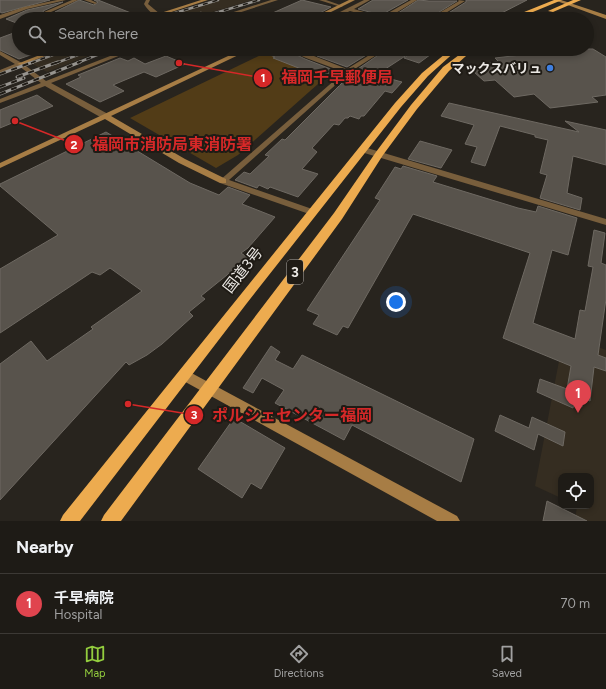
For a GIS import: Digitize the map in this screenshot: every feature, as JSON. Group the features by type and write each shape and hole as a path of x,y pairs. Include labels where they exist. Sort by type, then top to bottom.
{"highway":[{"path":"528,12 558,0"},
{"path":"548,12 578,0"},
{"name":"国道3号","path":"69,521 312,212 432,68 447,56"},
{"name":"3","path":"110,521 338,216 379,154 414,107 446,69 462,56"}],"street":[{"path":"26,8 26,3 37,0"},
{"path":"13,12 64,0"},
{"path":"47,12 76,0"},
{"path":"86,0 95,3"},
{"path":"148,0 146,4 155,12"},
{"path":"165,12 206,0"},
{"path":"237,12 276,0"},
{"path":"321,0 341,6"},
{"path":"328,12 353,0"},
{"path":"344,12 368,0"},
{"path":"394,12 415,0"},
{"path":"444,12 463,1 460,0"},
{"path":"558,0 592,12"},
{"path":"350,9 360,12"},
{"path":"0,16 12,12"},
{"path":"594,13 606,17"},
{"path":"1,54 20,64 45,83 182,161 223,181 312,212"},
{"path":"0,72 41,56"},
{"path":"0,101 115,56"},
{"path":"0,166 233,56"},
{"path":"223,181 348,71 372,56"},
{"path":"308,57 348,71"},
{"path":"364,150 606,222"},
{"path":"184,375 452,521"}],"shaded area":[{"path":"215,0 252,0 212,12 174,12"},
{"path":"45,56 88,56 47,72 29,62"},
{"path":"259,56 277,56 327,76 238,155 216,168 130,118"},
{"path":"564,335 606,350 606,521 575,521 577,509 594,509 594,473 558,473 558,497 535,486"}],"building":[{"path":"0,0 50,0 2,13 0,12"},
{"path":"79,0 94,5 98,2 94,0 98,0 128,12 55,12"},
{"path":"302,0 331,7 322,12 275,12"},
{"path":"373,0 408,0 386,12 370,12 358,9"},
{"path":"418,0 457,1 439,12 400,12"},
{"path":"466,0 527,0 504,12 450,12 466,2"},
{"path":"63,2 43,11 22,12"},
{"path":"12,16 12,21 6,19"},
{"path":"12,34 12,56 0,50 0,38"},
{"path":"594,50 606,57 606,95 592,97 598,102 550,108 534,94 514,97 495,80 484,81 474,72 479,66 498,61 495,58 512,56 594,56"},
{"path":"13,56 28,56 19,59"},
{"path":"166,56 185,64 156,77 144,72 113,85 124,91 100,102 66,84 81,77 78,75 120,58 128,61 134,58 145,64"},
{"path":"272,56 299,56 341,73 332,81 273,58 275,57"},
{"path":"317,56 365,56 347,67"},
{"path":"377,56 405,56 376,75 402,82 392,93 385,91 364,116 361,116 359,119 350,116 345,118 339,125 334,124 312,148 317,152 302,169 318,174 298,197 270,187 268,189 259,185 257,188 235,180 244,172 250,174 269,156 265,155 282,139 285,140 352,73"},
{"path":"407,56 428,56 419,63 404,58"},
{"path":"37,95 53,106 0,128 0,110"},
{"path":"449,103 579,132 565,121 606,130 606,165 573,156 567,193 582,198 580,210 540,198 547,175 540,173 548,140 500,126 485,166 471,162 477,147 465,144 474,125 441,116"},
{"path":"106,132 190,183 219,195 228,187 250,195 242,204 275,217 248,248 241,253 248,258 201,296 205,299 189,312 193,316 162,344 147,355 129,365 126,362 0,500 0,364 31,341 47,361 93,329 91,327 142,291 110,268 100,275 92,272 0,333 0,269 58,235 0,186 0,184"},
{"path":"420,141 452,150 441,168 408,159"},
{"path":"403,166 437,176 433,182 518,208 536,212 538,206 577,218 568,255 552,250 533,323 575,339 580,310 585,311 593,267 588,266 594,230 605,233 601,263 606,265 606,299 598,355 606,358 606,371 594,367 590,401 583,398 582,407 574,404 573,408 537,392 540,379 567,389 571,366 503,338 530,253 413,214 348,328 343,326 337,335 313,324 319,315 307,310 380,200 375,198 395,167 401,169"},
{"path":"271,346 280,352 275,360 293,369 302,355 474,439 461,482 352,425 344,440 275,403 284,390 262,378 253,393 243,388"},
{"path":"500,415 529,428 532,417 565,432 563,446 538,434 534,450 495,431"},
{"path":"234,418 285,448 261,489 251,483 242,498 198,469"},
{"path":"547,501 558,506 558,509 563,509 587,521 543,521"}],"railway":[{"path":"178,12 218,0"},
{"path":"219,12 259,0"},
{"path":"31,63 50,56"},
{"path":"56,63 75,56"},
{"path":"77,63 94,56"},
{"path":"0,74 33,62"},
{"path":"17,77 58,62"},
{"path":"0,94 80,62"},
{"path":"0,87 24,78"}],"place":[{"name":"福岡千早郵便局","path":"179,63"},
{"name":"マックスバリュ","path":"550,68"},
{"name":"福岡市消防局東消防署","path":"15,121"},
{"name":"ポルシェセンター福岡","path":"128,404"},
{"name":"千早病院","path":"578,413"}]}
